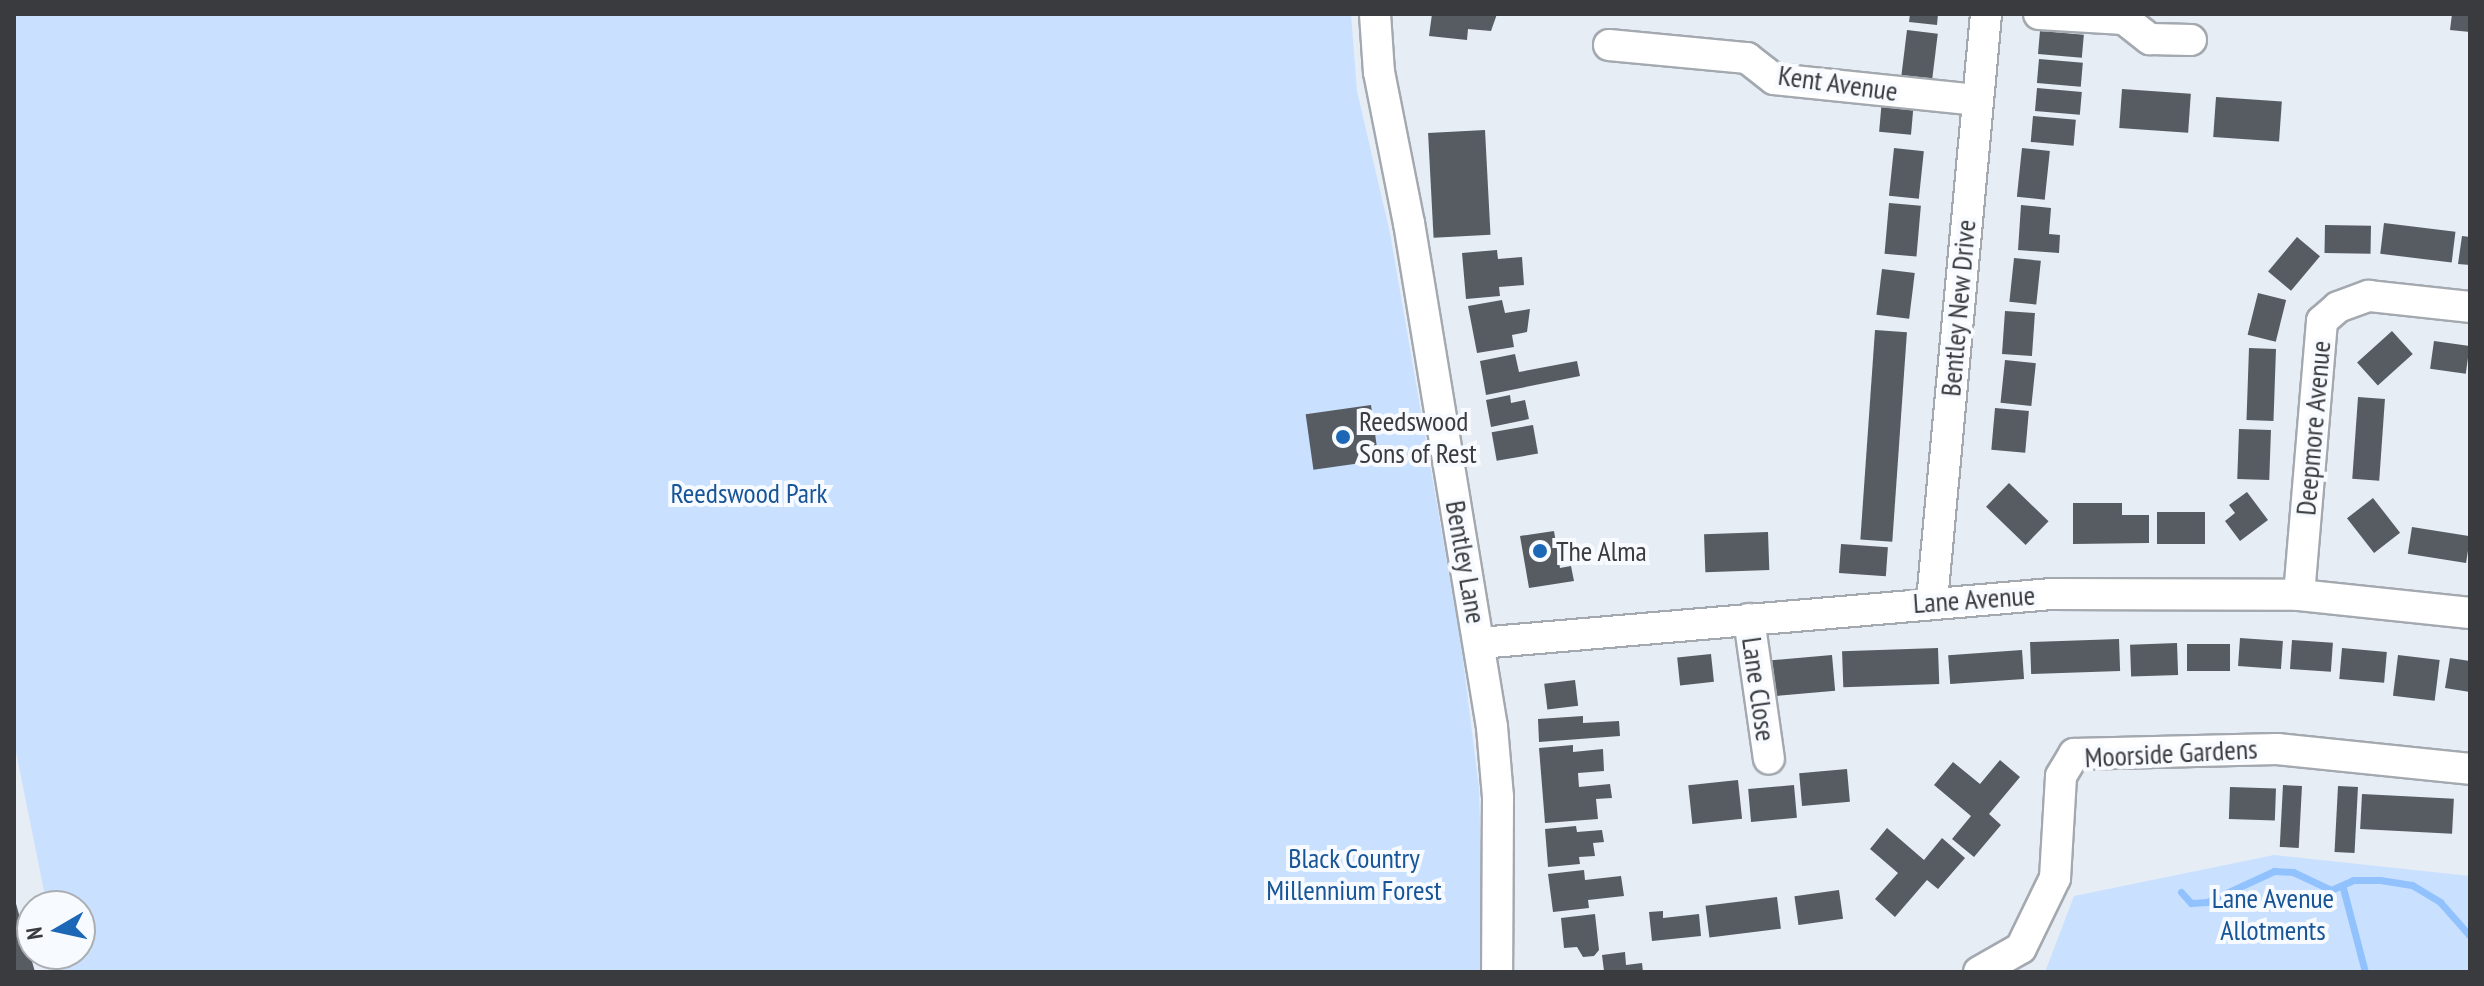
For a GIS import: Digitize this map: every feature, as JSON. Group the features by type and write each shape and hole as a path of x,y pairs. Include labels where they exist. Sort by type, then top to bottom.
{"street":[{"name":"Bentley Lane","path":"1375,14 1379,72 1480,643 1498,797 1497,972"},
{"name":"Bentley New Drive","path":"1932,601 1986,14"},
{"path":"2039,14 2124,19 2150,39 2191,40"},
{"name":"Kent Avenue","path":"1609,45 1747,58 1774,79 1976,100"},
{"name":"Deepmore Avenue","path":"2299,595 2322,321 2338,307 2369,296 2470,307"},
{"name":"Lane Avenue","path":"1480,643 1932,601 2052,594 2299,595 2470,613"},
{"name":"Lane Close","path":"1749,619 1769,759"},
{"name":"Moorside Gardens","path":"1979,972 2021,948 2055,878 2061,776 2074,754 2277,749 2470,769"}],"green space":[{"name":"Reedswood Park","path":"14,14 1351,14 1357,91 1390,233 1461,644 1479,788 1484,972 60,972 96,970 96,890 44,890 14,742"},
{"name":"Lane Avenue Allotments","path":"2274,855 2470,876 2470,972 2045,972 2074,896"}],"building":[{"path":"1432,14 1497,14 1491,31 1468,29 1467,40 1429,36"},
{"path":"1910,14 1938,14 1937,25 1909,22"},
{"path":"2452,14 2470,14 2470,32 2450,30"},
{"path":"1907,30 1938,34 1931,87 1900,84"},
{"path":"2040,31 2084,35 2082,58 2038,54"},
{"path":"2039,59 2083,63 2081,87 2037,83"},
{"path":"2037,88 2082,92 2080,115 2035,111"},
{"path":"2122,89 2191,94 2188,133 2119,128"},
{"path":"2216,97 2282,102 2279,142 2213,137"},
{"path":"1882,99 1914,102 1911,135 1879,132"},
{"path":"2033,116 2076,120 2074,146 2031,142"},
{"path":"1485,130 1490,235 1434,238 1428,133"},
{"path":"1894,148 1924,151 1919,199 1889,196"},
{"path":"2022,148 2050,151 2045,200 2017,197"},
{"path":"1889,203 1921,206 1916,257 1885,254"},
{"path":"2021,205 2051,208 2049,234 2060,235 2059,253 2018,250"},
{"path":"2384,223 2455,232 2452,263 2380,254"},
{"path":"2325,225 2371,226 2371,254 2325,253"},
{"path":"2462,236 2470,237 2470,265 2458,264"},
{"path":"2297,237 2320,256 2291,291 2268,271"},
{"path":"1497,250 1498,259 1522,257 1524,285 1499,287 1500,296 1466,299 1462,253"},
{"path":"2014,258 2041,261 2036,305 2009,302"},
{"path":"1882,269 1915,273 1909,319 1876,315"},
{"path":"2258,293 2286,300 2276,342 2248,335"},
{"path":"1502,300 1505,313 1530,309 1527,332 1512,335 1514,347 1477,353 1468,306"},
{"path":"2005,311 2035,313 2032,356 2002,354"},
{"path":"1875,330 1907,332 1892,542 1860,539"},
{"path":"2392,331 2413,354 2378,385 2357,362"},
{"path":"2434,341 2470,346 2466,374 2430,369"},
{"path":"2249,348 2276,349 2273,421 2246,420"},
{"path":"1515,354 1519,372 1577,361 1580,376 1486,395 1480,361"},
{"path":"2005,360 2036,363 2031,406 2001,403"},
{"path":"1510,395 1511,403 1525,400 1529,419 1491,427 1486,400"},
{"path":"2358,397 2385,399 2379,481 2352,479"},
{"name":"Reedswood Sons of Rest","path":"1371,405 1379,460 1313,470 1306,414"},
{"path":"1995,408 2029,411 2025,453 1991,450"},
{"path":"1533,425 1538,454 1497,461 1492,432"},
{"path":"2239,429 2271,430 2269,480 2237,479"},
{"path":"2009,483 2049,521 2026,545 1986,507"},
{"path":"2247,492 2268,520 2240,541 2225,521 2235,513 2229,505"},
{"path":"2373,498 2400,533 2374,553 2347,518"},
{"path":"2073,503 2122,503 2122,515 2149,515 2149,543 2073,544"},
{"path":"2157,512 2205,512 2205,544 2157,544"},
{"path":"2412,527 2470,536 2466,563 2408,554"},
{"name":"The Alma","path":"1554,531 1560,568 1571,566 1574,581 1529,588 1520,536"},
{"path":"1768,532 1769,570 1705,572 1704,534"},
{"path":"1841,544 1888,547 1886,576 1839,573"},
{"path":"2240,638 2283,641 2281,669 2238,666"},
{"path":"2119,639 2120,671 2031,674 2030,642"},
{"path":"2292,640 2333,643 2331,672 2290,669"},
{"path":"2177,643 2178,675 2131,677 2130,645"},
{"path":"2187,644 2230,644 2230,671 2187,671"},
{"path":"1938,648 1939,684 1843,687 1842,651"},
{"path":"2342,648 2387,652 2384,683 2339,679"},
{"path":"2022,650 2024,679 1950,684 1948,655"},
{"path":"1711,654 1714,682 1680,685 1677,658"},
{"path":"1832,655 1835,691 1772,696 1769,660"},
{"path":"2398,655 2440,660 2435,701 2393,696"},
{"path":"2450,658 2470,661 2470,692 2445,688"},
{"path":"1575,680 1578,706 1547,710 1544,684"},
{"path":"1583,716 1583,723 1619,721 1620,736 1539,742 1538,719"},
{"path":"1573,745 1573,752 1603,749 1604,771 1578,773 1579,787 1610,784 1612,798 1596,799 1598,819 1545,823 1539,748"},
{"path":"2000,760 2020,777 1989,814 2001,825 1974,857 1952,839 1971,816 1934,785 1953,762 1980,784"},
{"path":"1847,769 1850,802 1802,806 1799,773"},
{"path":"1738,780 1742,819 1692,824 1688,785"},
{"path":"1794,785 1797,818 1751,822 1748,789"},
{"path":"2283,785 2302,786 2299,848 2280,847"},
{"path":"2338,786 2358,787 2355,853 2335,852"},
{"path":"2230,787 2276,789 2275,821 2229,819"},
{"path":"2362,794 2454,799 2452,834 2360,829"},
{"path":"1576,826 1577,832 1602,830 1604,842 1593,843 1595,856 1579,857 1580,864 1548,867 1545,829"},
{"path":"1887,828 1924,860 1942,838 1965,858 1938,889 1927,880 1895,917 1875,899 1898,873 1870,849"},
{"path":"1584,870 1585,880 1621,876 1624,896 1588,900 1589,908 1553,912 1548,874"},
{"path":"1839,890 1843,919 1798,925 1794,896"},
{"path":"1777,897 1781,929 1709,938 1706,906"},
{"path":"15,900 16,970 35,972 14,972"},
{"path":"1663,911 1663,918 1699,914 1701,936 1652,941 1649,912"},
{"path":"1595,914 1599,950 1594,956 1583,957 1577,947 1564,948 1561,918"},
{"path":"1625,952 1626,965 1642,963 1643,972 1604,971 1602,955"}],"waterway":[{"path":"2181,892 2191,903 2207,902 2274,871 2293,872 2331,890 2353,880 2380,880 2412,885 2440,902 2470,936"},
{"path":"2343,888 2365,972"}],"place":[{"name":"Reedswood Sons of Rest","path":"1343,437"},
{"name":"The Alma","path":"1540,551"}],"park label":[{"name":"Black Country Millennium Forest","path":"1354,874"}]}
